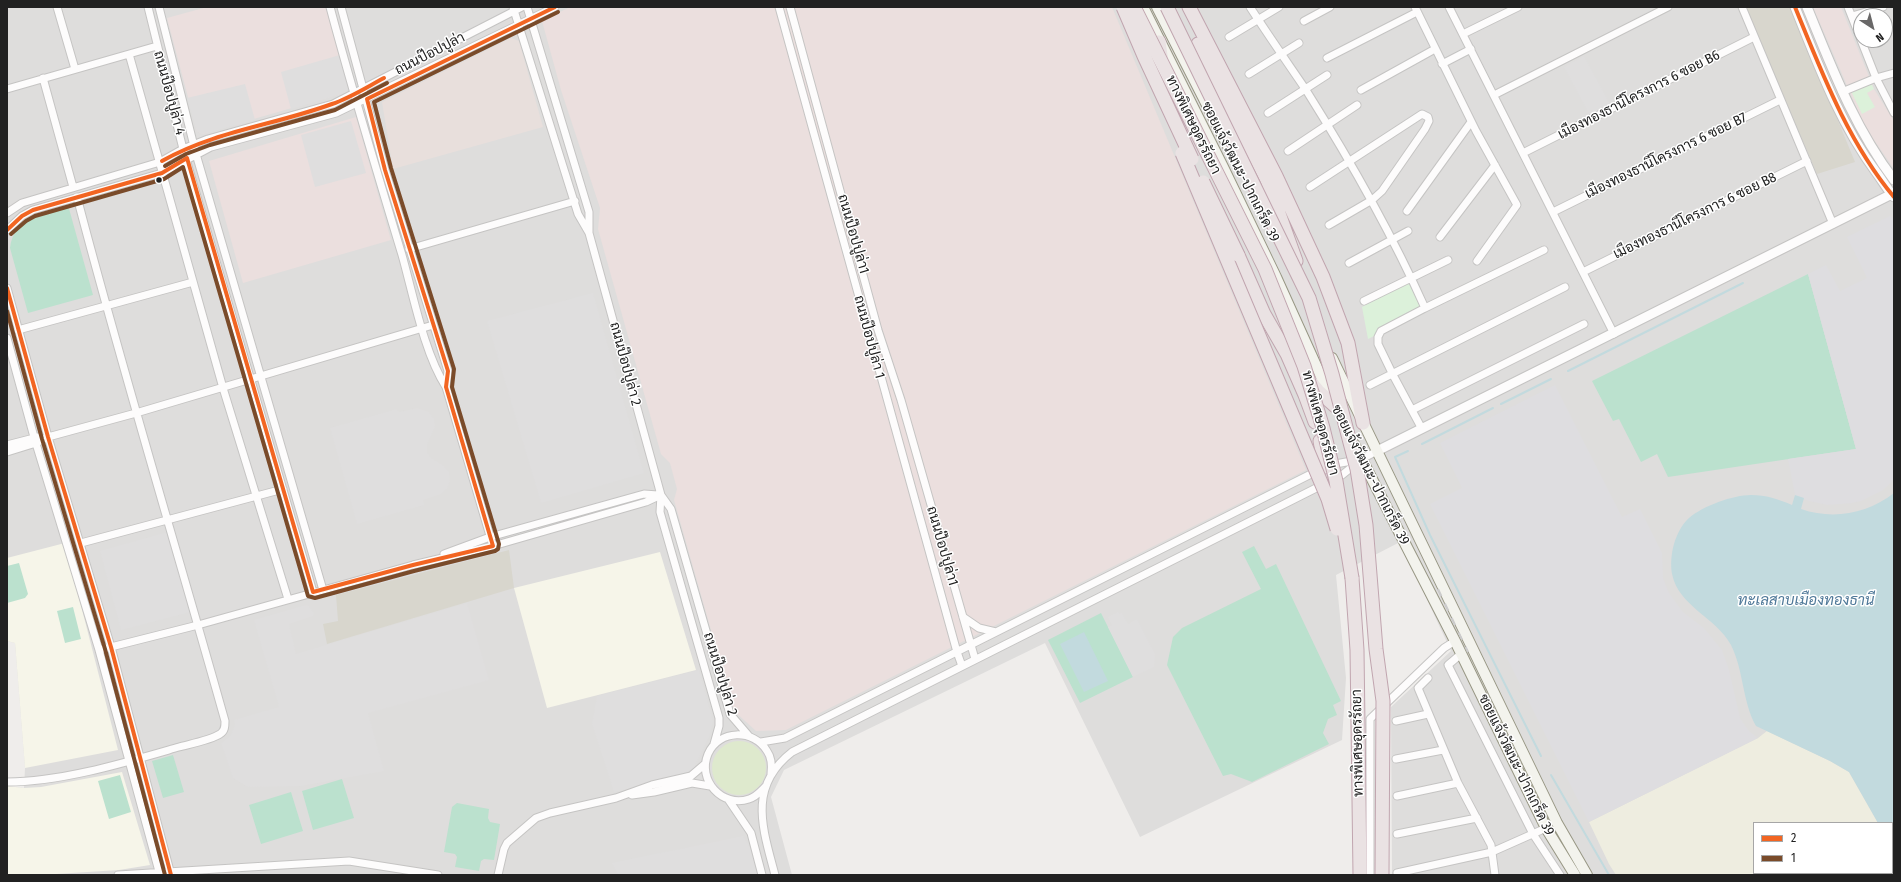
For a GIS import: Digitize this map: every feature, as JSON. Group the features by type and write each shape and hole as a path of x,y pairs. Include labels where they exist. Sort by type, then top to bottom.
{"highway":[{"path":"1123,7 1144,56 1238,255 1264,314 1287,354 1305,394 1319,432 1325,467"},
{"name":"ทางพิเศษอุดรรัถยา","path":"1134,7 1265,269 1304,366 1323,428 1336,481 1352,578 1357,650 1360,875"},
{"name":"ทางพิเศษอุดรรัถยา","path":"1166,7 1309,298 1332,374 1357,469 1366,525 1376,649 1383,702 1382,875"},
{"path":"1179,7 1267,180 1309,298"},
{"path":"1189,7 1276,176 1323,277 1348,343 1363,423"},
{"path":"1159,42 1172,129 1328,499 1352,578"},
{"path":"1287,354 1318,391 1335,406"}],"main road":[{"name":"ซอยแจ้งวัฒนะ-ปากเกร็ด 39","path":"1142,7 1230,180 1335,406 1455,641 1546,828 1575,875"},
{"name":"ซอยแจ้งวัฒนะ-ปากเกร็ด 39","path":"1157,7 1283,257 1557,823 1587,875"}],"street":[{"path":"57,7 75,69"},
{"name":"ถนนป๊อปปูล่า 4","path":"148,7 183,149 187,158 314,592"},
{"name":"ถนนป๊อปปูล่า 4","path":"159,7 196,154 323,590"},
{"path":"330,7 356,104 423,328 438,374 446,387 493,546"},
{"path":"341,7 385,170 448,371 446,387"},
{"name":"ถนนป๊อปปูล่า","path":"7,212 22,203 160,162 183,149 208,139 334,104 513,9 522,7"},
{"name":"ถนนป๊อปปูล่า 2","path":"526,7 589,212 589,233"},
{"name":"ถนนป๊อปปูล่า","path":"7,230 17,220 32,210 162,173 187,158 211,147 336,113 555,7"},
{"name":"ถนนป๊อปปูล่า 1","path":"779,7 962,666"},
{"name":"ถนนป๊อปปูล่า1","path":"790,7 878,330 901,400 974,659"},
{"path":"1250,7 1305,89 1349,160 1372,200 1425,308"},
{"path":"1229,37 1279,7"},
{"path":"1304,21 1330,7"},
{"path":"1449,7 1614,334"},
{"path":"1463,34 1518,7"},
{"path":"1494,95 1668,7"},
{"path":"1742,7 1833,224"},
{"path":"775,875 762,826 761,809 766,786 771,775 783,759 792,752 1342,475 1362,459 1377,451 1893,195 1864,156 1832,99 1795,7"},
{"path":"1807,7 1842,92 1867,140 1894,180"},
{"path":"1848,7 1852,16 1883,7"},
{"name":"ถนนป๊อปปูล่า 2","path":"513,9 578,214 589,233 661,494 671,509 730,714 748,735"},
{"path":"1327,58 1416,9 1442,64 1517,205 1477,261"},
{"path":"152,22 162,19"},
{"name":"เมืองทองธานีโครงการ 6 ซอย B6","path":"1523,153 1754,37"},
{"path":"1249,74 1299,43"},
{"path":"7,88 157,46"},
{"path":"342,51 351,48"},
{"path":"1864,48 1876,78 1894,113"},
{"path":"1361,90 1435,49"},
{"path":"1442,64 1470,49"},
{"path":"128,54 160,162 223,388 288,599"},
{"path":"1842,92 1876,78 1894,73"},
{"path":"1268,113 1327,75"},
{"path":"44,78 73,187"},
{"name":"เมืองทองธานีโครงการ 6 ซอย B7","path":"1553,212 1780,100"},
{"path":"1288,151 1357,105"},
{"path":"1310,187 1349,160 1422,114 1428,117 1429,120 1425,129 1382,191 1372,200 1329,225"},
{"path":"1407,211 1472,122"},
{"path":"551,126 561,123"},
{"name":"เมืองทองธานีโครงการ 6 ซอย B8","path":"1583,272 1807,161"},
{"path":"1440,237 1495,165"},
{"path":"7,782 34,782 129,761 206,739 220,734 225,728 225,720 105,305 76,197"},
{"path":"409,249 575,201"},
{"path":"1349,263 1408,231"},
{"path":"1422,429 1378,344 1378,337 1381,331 1544,250"},
{"path":"1364,301 1448,260"},
{"path":"18,330 193,282"},
{"path":"1370,385 1393,375 1565,287"},
{"path":"7,288 48,437 111,647 171,873"},
{"path":"228,300 238,297"},
{"path":"1412,410 1584,324"},
{"path":"7,445 48,437 136,413 433,325"},
{"path":"7,338 35,440 99,650 159,874"},
{"path":"7,452 35,440"},
{"path":"761,742 785,738 1325,467 1362,459"},
{"path":"81,543 284,489"},
{"path":"413,565 490,537 644,494 661,494"},
{"path":"99,650 198,625 413,565 493,546 646,502 661,494"},
{"name":"ถนนป๊อปปูล่า 2","path":"661,494 660,512 719,718 719,726 714,744"},
{"path":"962,616 970,624 996,632"},
{"path":"1370,875 1370,719 1444,648 1455,641"},
{"path":"1461,654 1448,665 1533,834 1560,875"},
{"path":"1428,678 1418,688 1458,783 1491,844 1495,875"},
{"path":"1396,721 1428,714"},
{"path":"766,786 758,795 739,801 728,799 718,794 710,786 706,776 705,764 708,754 714,744 724,737 736,734 748,735 761,742 768,752 772,762 771,775"},
{"path":"1396,759 1443,750"},
{"path":"616,798 652,785 691,776 705,764"},
{"path":"498,875 504,849 507,843 536,818 550,813 616,798 654,792 692,783 710,786"},
{"path":"1397,796 1458,783"},
{"path":"728,799 751,833 762,875"},
{"path":"1397,834 1477,818"},
{"path":"1397,873 1492,852 1546,828"},
{"path":"118,875 159,874 349,861 438,875"}],"shaded area":[{"path":"7,7 1894,7 1894,875 1392,875 1391,707 1451,651 1400,542 1336,575 1346,678 1342,740 1140,837 1045,643 784,770 771,797 792,875 7,874 7,786 24,788 25,768 15,643 7,641"},
{"path":"207,7 326,7 340,55 347,92 202,134 197,131 167,18"},
{"path":"570,7 1112,7 1306,470 786,730 756,731 734,711 674,500 677,489 670,463 661,454 598,229 600,208 561,90 542,21"},
{"path":"1745,7 1791,7 1855,162 1817,174"},
{"path":"1813,7 1841,7 1853,37 1853,48 1858,48 1874,89 1894,121 1894,169 1865,127"},
{"path":"511,38 519,41 543,127 393,169 382,102"},
{"path":"340,55 349,87 347,92 291,109 281,72"},
{"path":"1584,56 1610,104 1589,114 1564,67"},
{"path":"245,84 255,120 202,134 197,131 187,98"},
{"path":"356,117 391,240 243,283 209,161"},
{"path":"351,121 366,173 315,187 301,135"},
{"path":"1890,216 1894,219 1894,480 1883,490 1861,501 1827,505 1809,501 1795,495 1788,459 1856,449 1808,274 1826,265 1840,291 1867,278 1847,237"},
{"path":"593,293 644,473 541,503 487,321"},
{"path":"1555,385 1622,517 1640,509 1662,553 1663,578 1669,593 1683,612 1704,628 1722,650 1729,670 1740,718 1749,731 1758,738 1589,822 1430,504 1462,488 1440,443"},
{"path":"417,408 429,412 434,419 435,427 427,445 427,452 431,458 444,466 449,472 450,481 447,489 441,494 423,500 424,505 357,524 330,428 397,409 399,412"},
{"path":"168,532 190,612 121,630 100,551"},
{"path":"65,543 118,750 25,768 15,643 7,641 7,558"},
{"path":"509,550 514,588 327,644 323,624 338,621 336,595"},
{"path":"660,552 696,670 547,708 514,588"},
{"path":"467,603 489,680 368,713 384,771 301,786 248,787 233,778 221,743 231,735 235,724 234,720 279,707 254,620 306,605 309,606 314,613 313,616 289,624 296,654"},
{"path":"1118,612 1119,614 1122,613 1128,624 1137,619 1155,654 1154,667 1133,677 1108,627 1112,625 1108,617"},
{"path":"699,670 713,721 709,737 694,768 684,775 614,792 592,724 597,696"},
{"path":"1767,731 1830,761 1849,772 1877,822 1753,822 1753,874 1893,874 1893,849 1894,875 1616,875 1609,864 1589,822 1758,738"},
{"path":"122,772 150,865 119,870 40,875 7,874 7,786 24,788 41,787"},
{"path":"743,836 750,847 758,874 618,875 612,863"}],"green space":[{"path":"1870,81 1874,89 1867,93 1875,107 1862,114 1850,89"},
{"path":"68,205 93,295 28,313 10,248 13,238 17,229 31,218"},
{"path":"1808,274 1856,449 1668,477 1657,454 1641,462 1619,419 1613,421 1592,381"},
{"path":"1409,282 1423,312 1368,339 1362,307"},
{"path":"1254,546 1266,569 1276,564 1341,701 1333,705 1337,715 1328,719 1323,733 1329,744 1252,782 1231,774 1223,776 1167,665 1173,637 1182,628 1261,589 1242,552"},
{"path":"19,563 28,594 25,598 7,603 7,566"},
{"path":"73,607 81,639 65,643 57,611"},
{"path":"1101,613 1133,677 1080,703 1048,640"},
{"path":"734,741 744,741 754,745 762,753 766,763 766,773 762,783 754,791 744,795 734,795 724,791 716,783 712,773 712,763 716,753 724,745"},
{"path":"173,755 184,792 163,798 152,761"},
{"path":"120,775 131,812 109,819 98,781"},
{"path":"342,779 354,818 313,830 302,791"},
{"path":"291,792 303,831 261,844 249,805"},
{"path":"457,803 489,809 488,818 490,822 500,824 494,860 484,859 481,861 479,871 455,867 457,857 455,854 444,852 452,807"}],"water":[{"name":"ทะเลสาบเมืองทองธานี","path":"1894,493 1894,851 1893,822 1877,822 1849,772 1830,761 1756,726 1751,716 1738,665 1731,645 1724,635 1682,595 1676,585 1671,567 1674,544 1684,523 1702,509 1727,499 1744,495 1756,495 1772,498 1792,505 1795,495 1804,498 1801,509 1825,514 1849,513 1873,506"},
{"path":"1084,632 1108,681 1084,692 1060,644"}],"waterway":[{"path":"1568,371 1743,283"},
{"path":"1501,404 1551,379"},
{"path":"1422,444 1493,408"},
{"path":"1408,451 1395,457 1430,535 1541,756"},
{"path":"1551,775 1609,875"}],"railway":[{"path":"1438,589 1468,652"}],"transit line":[{"name":"2","path":"7,230 22,216 33,210 162,173 187,158 313,592 413,565 493,546 446,387 448,371 385,170 367,99 555,7"},
{"name":"2","path":"1795,7 1837,106 1863,153 1894,197"},
{"name":"1","path":"11,234 26,221 35,216 164,179 183,167 308,596 315,598 495,551 498,549 499,544 452,387 454,369 391,168 374,102 558,12"},
{"name":"2","path":"162,161 203,142 339,102 384,78"},
{"name":"1","path":"165,166 186,154 210,145 335,110 387,83"},
{"name":"2","path":"7,288 48,437 111,647 171,875"},
{"name":"1","path":"7,311 42,439 105,649 165,875"}]}
